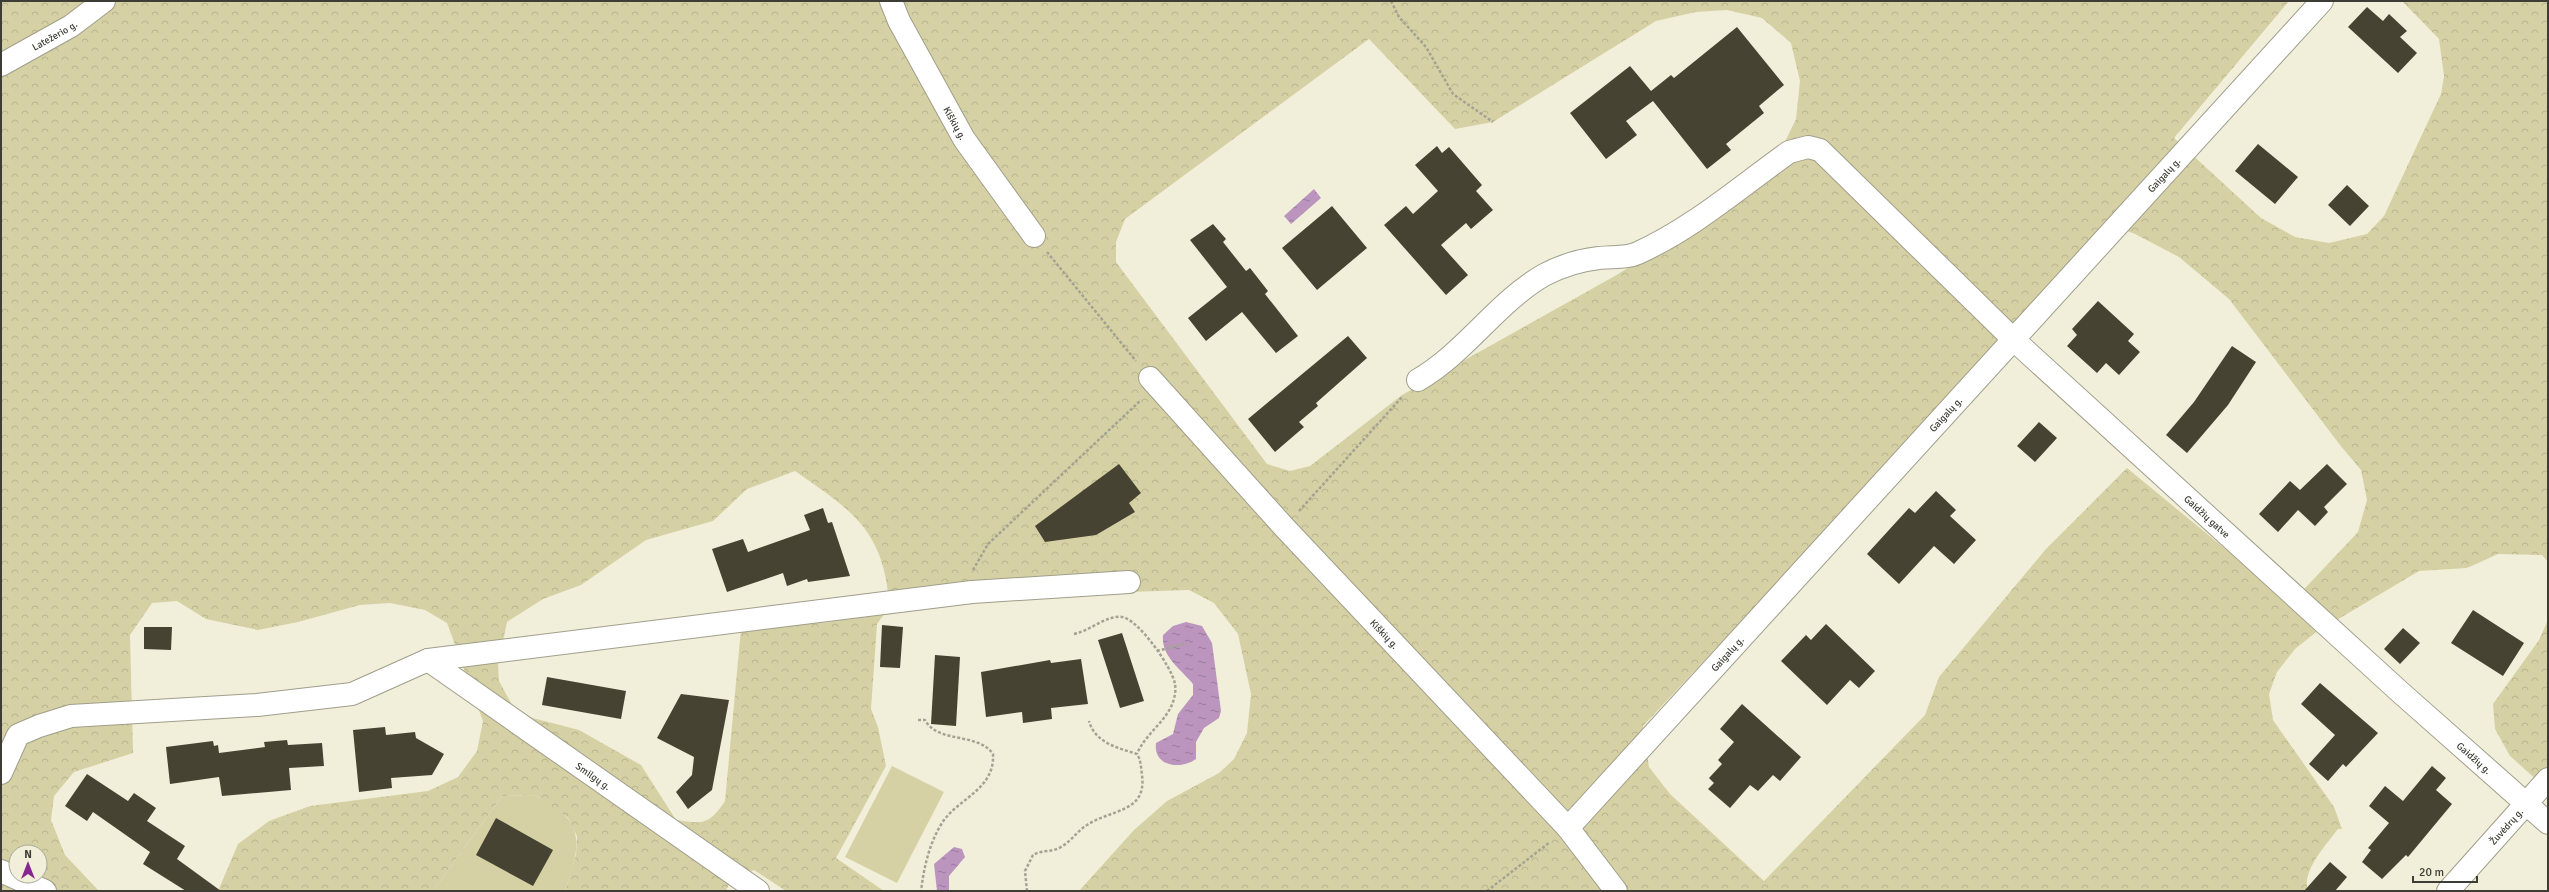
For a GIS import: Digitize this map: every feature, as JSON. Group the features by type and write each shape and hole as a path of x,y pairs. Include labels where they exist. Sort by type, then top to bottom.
{"street":[{"name":"Latežerio g.","path":"1,65 71,26 104,1"},
{"name":"Kiškių g.","path":"891,1 899,21 964,139 1034,236"},
{"name":"Gaigalų g.","path":"1568,828 2322,1"},
{"name":"Gaidžių gatve","path":"1418,380 1440,367 1522,290 1545,275 1573,263 1600,257 1618,258 1636,254 1686,226 1789,152 1808,147 1820,150 2014,340 2400,692"},
{"name":"Kiškių g.","path":"1154,382 1284,527 1568,828 1616,891"},
{"path":"1,773 18,735 39,726 71,716 256,705 352,694 428,660 972,592 1129,582"},
{"name":"Smilgų g.","path":"428,660 758,891"},
{"name":"Gaidžių g.","path":"2400,692 2548,824"},
{"name":"Žuvėdrų g.","path":"2448,891 2548,779"},
{"path":"1,871 45,891"}],"path":[{"path":"1391,1 1399,17 1426,47 1453,94 1494,122"},
{"path":"972,592 973,570 988,544 1154,382 1034,236"},
{"path":"1284,527 1418,380"},
{"path":"1027,891 1026,871 1032,855 1057,849 1087,825 1136,802 1142,792 1143,782 1137,754 1142,743 1168,712 1175,694 1173,678 1157,651 1134,622 1128,618 1114,617 1087,631 1074,634"},
{"path":"1157,651 1186,643"},
{"path":"918,720 925,720 932,729 984,746 993,754 993,763 989,777 943,822 926,858 921,891"},
{"path":"1089,721 1096,734 1110,746 1137,754"},
{"path":"1487,891 1568,828"}],"green space":[{"path":"1,1 2289,1 2174,138 2261,218 2295,237 2329,243 2367,234 2384,216 2441,94 2444,76 2439,39 2402,1 2548,1 2548,562 2542,555 2498,554 2467,568 2419,571 2315,633 2295,649 2277,672 2269,694 2273,720 2334,807 2342,829 2338,829 2316,858 2308,875 2308,891 1079,891 1134,830 1167,801 1219,773 1234,759 1247,733 1251,694 1238,634 1214,603 1189,590 1012,596 887,610 877,624 871,709 878,727 886,766 836,858 884,891 786,891 754,870 731,879 726,891 565,891 576,855 577,836 568,818 535,795 502,796 433,891 218,891 238,844 269,821 310,806 428,791 458,777 477,751 483,721 447,623 425,610 390,603 360,605 298,622 258,630 206,619 177,601 152,603 130,635 133,753 74,772 54,796 51,820 65,855 99,891 1,891","holes":["1727,10 1762,18 1791,43 1800,81 1796,119 1777,158 1746,197 1613,277 1402,395 1310,466 1290,471 1267,464 1116,262 1116,242 1125,219 1369,39 1455,129 1493,122 1656,21 1696,12","2112,225 2135,234 2179,257 2229,299 2340,445 2361,470 2367,500 2358,532 2291,603 2127,468 2046,549 1939,677 1925,715 1764,881 1670,794 1649,767 1643,726","795,471 845,508 858,520 869,534 884,569 888,592 831,622 741,629 725,801 714,815 705,821 693,822 676,820 641,765 579,730 525,716 512,705 499,681 498,665 507,622 543,599 581,585 646,540 713,521 747,489"]},
{"path":"2548,620 2548,790 2510,756 2495,729 2493,704 2539,640"},
{"path":"892,766 944,792 897,883 845,857"},
{"path":"535,795 553,806 568,819 576,836 576,854 565,891 433,891 502,796"}],"water":[{"path":"1314,189 1321,198 1291,224 1284,216"},
{"path":"1186,622 1202,626 1212,643 1221,711 1219,718 1204,728 1196,742 1196,759 1183,765 1176,765 1163,762 1156,751 1156,743 1173,734 1178,714 1193,695 1193,684 1168,656 1163,643 1163,635 1173,626"},
{"path":"954,847 962,849 965,857 949,876 949,891 937,891 934,864"}],"building":[{"path":"2367,7 2383,21 2389,14 2407,31 2400,37 2417,53 2398,73 2348,27"},
{"path":"1737,27 1784,85 1759,106 1764,113 1726,144 1731,150 1707,169 1653,101 1626,121 1637,135 1606,159 1570,113 1630,66 1651,91 1671,75 1674,78"},
{"path":"2258,144 2298,177 2275,204 2235,171"},
{"path":"1437,146 1442,153 1449,147 1482,185 1476,191 1493,210 1471,229 1466,223 1441,245 1468,275 1446,295 1384,225 1406,206 1413,214 1438,191 1415,165"},
{"path":"2347,185 2369,206 2350,226 2328,205"},
{"path":"1332,206 1367,248 1317,290 1282,248"},
{"path":"1213,224 1226,239 1223,242 1246,271 1250,268 1268,291 1265,294 1298,336 1276,353 1242,312 1206,341 1188,318 1227,287 1190,240"},
{"path":"2098,301 2134,334 2128,341 2140,352 2119,375 2106,363 2097,373 2067,346 2077,335 2072,329"},
{"path":"1348,336 1367,358 1316,403 1318,406 1299,422 1304,427 1275,452 1248,419"},
{"path":"2232,346 2256,362 2228,405 2187,453 2166,435 2194,402"},
{"path":"2039,422 2057,438 2035,462 2017,446"},
{"path":"1119,464 1141,493 1129,503 1135,512 1096,535 1045,542 1035,526"},
{"path":"2327,464 2347,484 2324,507 2328,512 2315,526 2298,510 2278,532 2259,514 2290,481 2300,490"},
{"path":"1936,491 1956,510 1950,516 1976,540 1954,564 1934,546 1899,584 1867,554 1909,508 1915,513"},
{"path":"823,508 828,523 832,522 850,576 808,582 807,579 787,586 783,573 727,592 712,549 743,539 748,552 810,530 804,515"},
{"path":"2473,610 2524,643 2503,676 2451,643"},
{"path":"1826,624 1875,671 1859,688 1850,680 1827,705 1781,661 1806,635 1811,640"},
{"path":"882,625 903,627 900,668 880,667"},
{"path":"144,627 172,627 171,650 144,649"},
{"path":"2403,628 2420,643 2400,664 2384,649"},
{"path":"1122,633 1144,701 1120,708 1098,640"},
{"path":"935,655 960,657 956,726 931,724"},
{"path":"1081,659 1088,704 1051,708 1052,719 1023,723 1022,712 986,717 981,672 1050,660 1051,663"},
{"path":"547,677 626,691 621,719 542,705"},
{"path":"2320,683 2378,733 2346,767 2343,764 2328,781 2309,764 2335,735 2301,704"},
{"path":"681,694 729,700 712,790 688,809 676,792 692,775 694,757 657,738"},
{"path":"1742,704 1801,757 1780,781 1773,775 1758,791 1750,785 1730,808 1708,789 1714,783 1709,778 1722,764 1718,760 1734,742 1720,729"},
{"path":"385,727 386,735 415,732 416,738 444,754 432,775 391,778 392,788 359,792 353,730"},
{"path":"287,740 288,745 322,743 324,766 289,768 291,790 222,796 219,777 170,784 166,747 213,741 214,746 218,745 219,753 265,747 264,742"},
{"path":"2432,766 2446,778 2436,790 2452,804 2408,857 2406,855 2382,879 2362,862 2371,850 2368,848 2389,823 2369,806 2385,786 2403,801"},
{"path":"87,774 128,801 134,793 156,808 147,821 185,846 177,859 221,891 186,891 143,864 150,852 93,812 87,821 65,806"},
{"path":"496,818 553,850 533,886 476,855"},
{"path":"2330,862 2347,877 2335,891 2304,891"}]}
